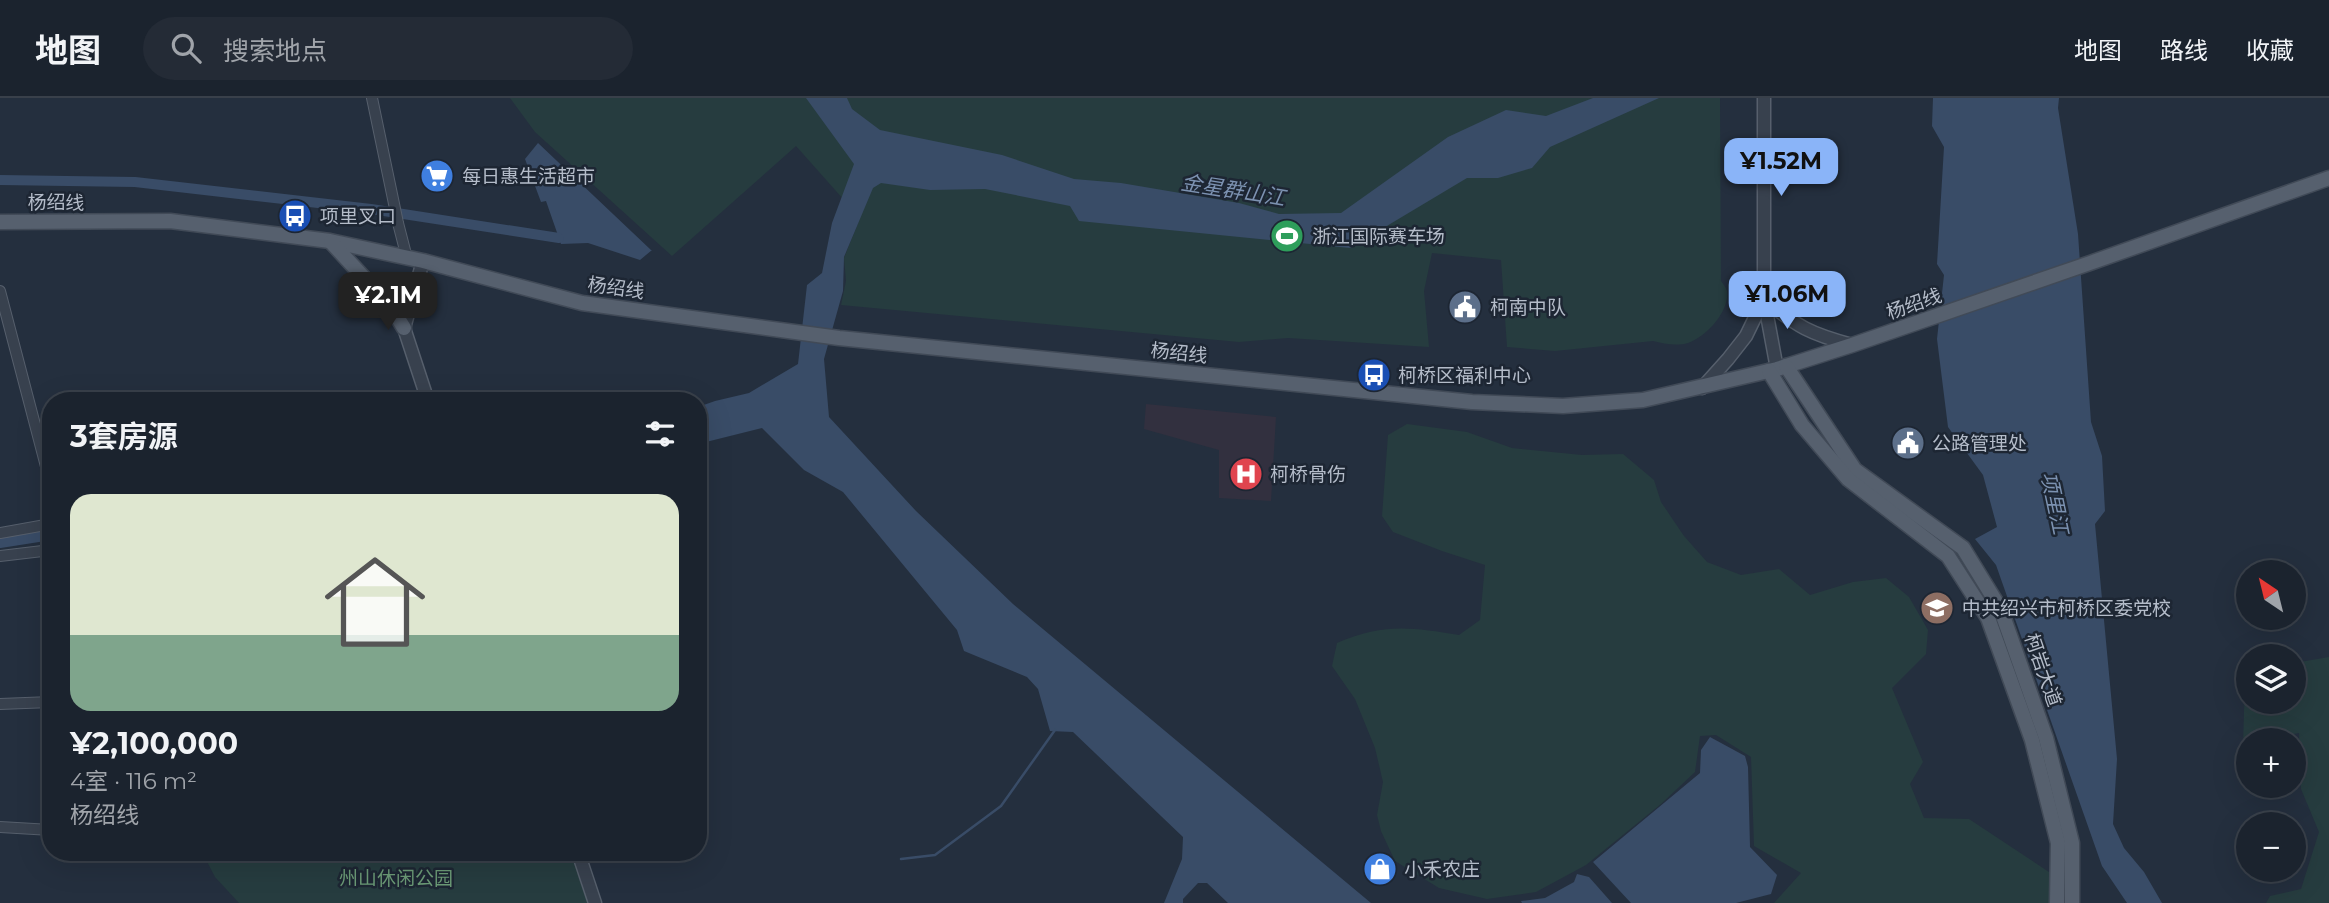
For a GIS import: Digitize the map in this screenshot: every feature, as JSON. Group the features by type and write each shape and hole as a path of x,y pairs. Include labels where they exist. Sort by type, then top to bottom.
{"main road":[{"name":"杨绍线","path":"0,222 170,221 330,241 423,261 582,303 797,333 1472,402 1563,406 1643,400 1778,369 2090,263 2329,177"},
{"path":"330,241 391,307 404,328"},
{"name":"柯岩大道","path":"1778,369 1802,425 1847,479 1948,556 1988,618 2032,740 2058,843 2057,903"},
{"name":"柯岩大道","path":"1778,369 1855,470 1963,548 2001,610 2046,738 2072,842 2072,903"}],"street":[{"path":"372,98 407,258"},
{"name":"柯岩大道","path":"1764,98 1764,299 1778,369"},
{"path":"423,261 404,328 425,392"},
{"path":"0,291 42,451"},
{"path":"1702,388 1746,336 1764,299 1792,323 1818,336 1852,345"},
{"path":"0,533 42,526"},
{"path":"0,556 42,551"},
{"path":"0,704 42,702"},
{"path":"0,827 42,829"},
{"path":"581,861 595,903"}],"shaded area":[{"name":"柯桥骨伤","path":"1146,404 1276,417 1271,501 1219,498 1219,450 1144,429"}],"green space":[{"name":"浙江国际赛车场","path":"510,98 1720,98 1721,281 1727,290 1727,299 1721,315 1709,329 1688,343 1653,341 1555,351 1507,347 1501,260 1432,253 1424,291 1429,347 1288,338 1239,342 841,305 846,281 844,258 860,218 796,146 672,256 535,132"},
{"path":"1407,424 1467,432 1512,448 1582,455 1623,454 1654,480 1661,502 1684,536 1707,562 1741,575 1779,569 1810,595 1853,582 1886,578 1909,597 1928,630 1926,654 1892,688 1923,762 1910,784 1924,818 1969,819 2061,880 2077,903 1774,903 1801,873 1754,846 1751,757 1716,735 1700,736 1695,772 1661,804 1586,865 1536,892 1487,899 1439,888 1395,861 1381,831 1377,815 1383,782 1375,748 1355,699 1332,666 1337,643 1369,632 1397,628 1459,635 1480,620 1485,565 1393,532 1382,516 1388,435"},
{"path":"2329,657 2329,903 2266,903 2270,896 2301,889 2303,882 2306,882 2306,873 2319,832 2305,798 2306,728 2244,728 2244,714 2306,714 2306,661"},
{"name":"州山休闲公园","path":"207,861 576,861 589,903 239,903 215,877"}],"water":[{"path":"806,98 847,98 852,109 880,130 1002,155 1074,179 1121,183 1239,203 1279,214 1341,213 1448,137 1506,110 1546,116 1593,98 1659,98 1550,147 1532,168 1498,178 1467,178 1350,248 1079,221 1070,206 985,189 930,190 881,183 873,188 844,257 843,291 824,359 829,417 916,511 1013,604 1371,903 1228,903 1207,883 1198,883 1183,899 1183,903 1164,903 1182,859 1183,837 1073,732 1050,731 1038,689 1027,677 964,651 957,630 843,492 804,470 762,428 707,442 707,404 749,393 798,364 807,285 822,273 832,223 854,164"},
{"name":"项里江","path":"1933,98 2059,98 2058,108 2078,234 2091,422 2102,456 2105,511 2095,524 2117,759 2113,824 2124,848 2144,872 2162,903 2127,903 2102,866 1996,565 1975,539 1997,527 1983,475 1948,427 1937,339 1944,275 1937,264 1944,147 1932,126"},
{"path":"538,143 652,250 640,260 588,243 561,244 546,201 541,202 525,159"},
{"path":"1710,737 1745,756 1748,767 1750,847 1777,875 1771,894 1736,903 1631,903 1593,862 1700,773 1701,750"},
{"path":"1577,874 1589,877 1612,903 1522,903 1521,901 1545,898 1574,882"}],"waterway":[{"path":"0,180 135,182 371,209 559,238"},
{"path":"0,543 42,536"},
{"path":"901,859 935,855 1001,806 1055,730"}],"place":[{"name":"每日惠生活超市","path":"437,176"},
{"name":"项里叉口","path":"295,216"},
{"name":"浙江国际赛车场","path":"1287,236"},
{"name":"柯南中队","path":"1465,307"},
{"name":"柯桥区福利中心","path":"1374,375"},
{"name":"公路管理处","path":"1908,443"},
{"name":"柯桥骨伤","path":"1246,474"},
{"name":"中共绍兴市柯桥区委党校","path":"1937,608"},
{"name":"小禾农庄","path":"1380,869"}],"water label":[{"name":"金星群山江","path":"1233,190"}]}
